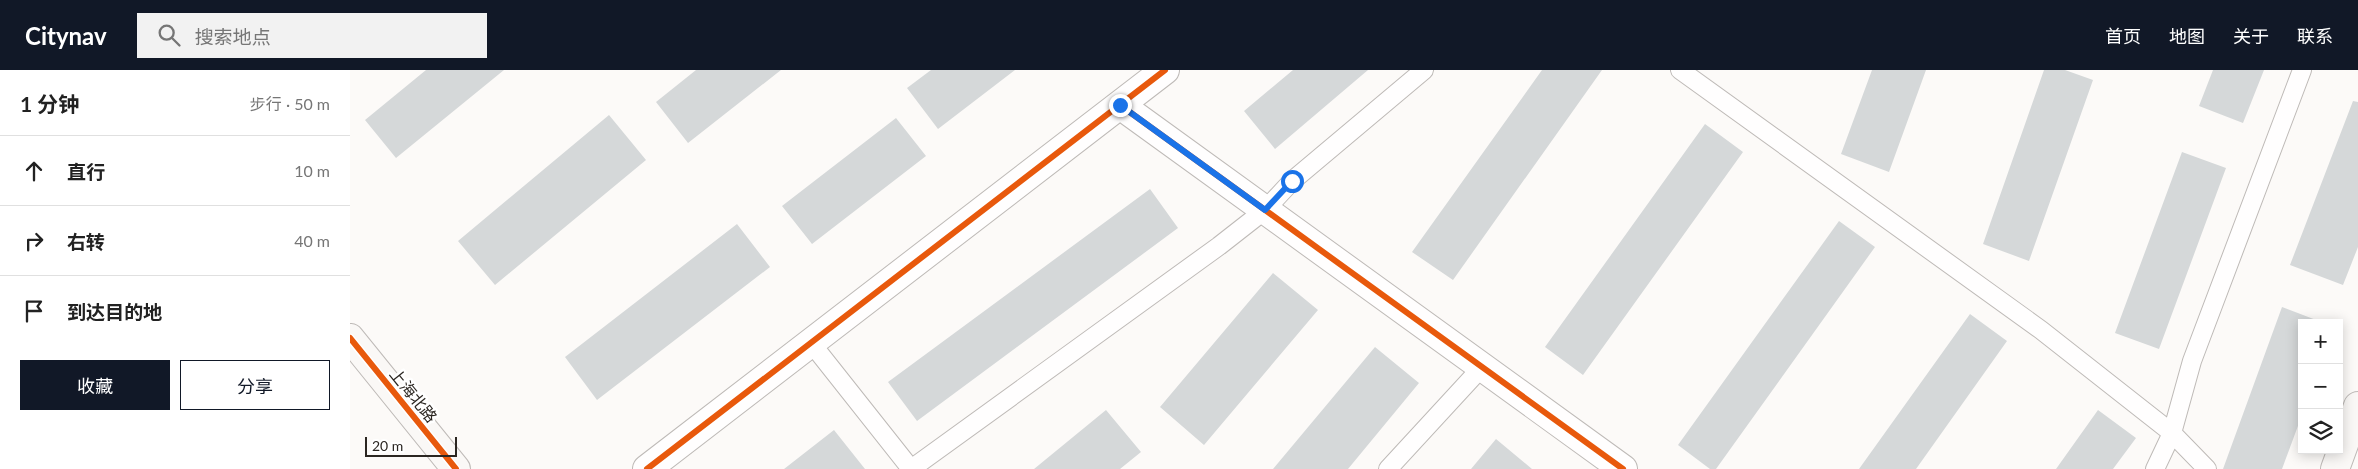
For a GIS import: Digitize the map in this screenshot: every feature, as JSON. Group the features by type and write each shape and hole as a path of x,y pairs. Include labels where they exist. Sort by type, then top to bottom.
{"street":[{"path":"647,469 812,344 1165,70"},
{"path":"1120,105 1623,469"},
{"name":"上海北路","path":"350,338 456,469"},
{"path":"2334,469 2358,406"}],"lane":[{"path":"812,344 911,469 1219,246 1265,210 1292,181 1424,70"},
{"path":"1680,70 2041,330 2172,433 2207,469"},
{"path":"2155,469 2172,433 2192,361 2302,70"},
{"path":"1388,469 1482,367"}],"building":[{"path":"426,70 504,70 396,158 365,120"},
{"path":"696,70 781,70 688,143 656,102"},
{"path":"931,70 1015,70 938,129 907,88"},
{"path":"1293,70 1368,70 1275,149 1244,111"},
{"path":"1542,70 1602,70 1453,280 1412,252"},
{"path":"1872,70 1926,70 1889,172 1841,154"},
{"path":"2044,70 2065,70 2093,80 2029,261 1983,244"},
{"path":"2213,70 2264,70 2243,123 2199,106"},
{"path":"2353,101 2358,102 2358,247 2343,285 2290,265"},
{"path":"609,115 646,160 495,285 458,241"},
{"path":"896,118 926,156 812,244 782,206"},
{"path":"1705,124 1743,152 1583,375 1545,347"},
{"path":"2182,152 2226,168 2159,349 2115,333"},
{"path":"1150,189 1178,228 917,421 888,382"},
{"path":"1839,221 1875,247 1716,469 1710,469 1678,445"},
{"path":"737,224 770,267 597,400 565,357"},
{"path":"1273,273 1318,310 1204,445 1160,407"},
{"path":"2282,307 2314,319 2298,319 2298,426 2282,469 2223,469"},
{"path":"1970,314 2007,341 1916,469 1859,469"},
{"path":"1375,347 1419,383 1348,469 1273,469"},
{"path":"1106,410 1141,452 1120,469 1034,469"},
{"path":"2098,410 2136,438 2113,469 2056,469"},
{"path":"834,430 865,469 784,469"},
{"path":"1496,439 1532,469 1471,469"}],"cycle path":[{"path":"647,469 1165,70"},
{"path":"1120,105 1623,469"},
{"path":"350,338 456,469"}],"route":[{"path":"1120,105 1265,210 1292,181"}]}
